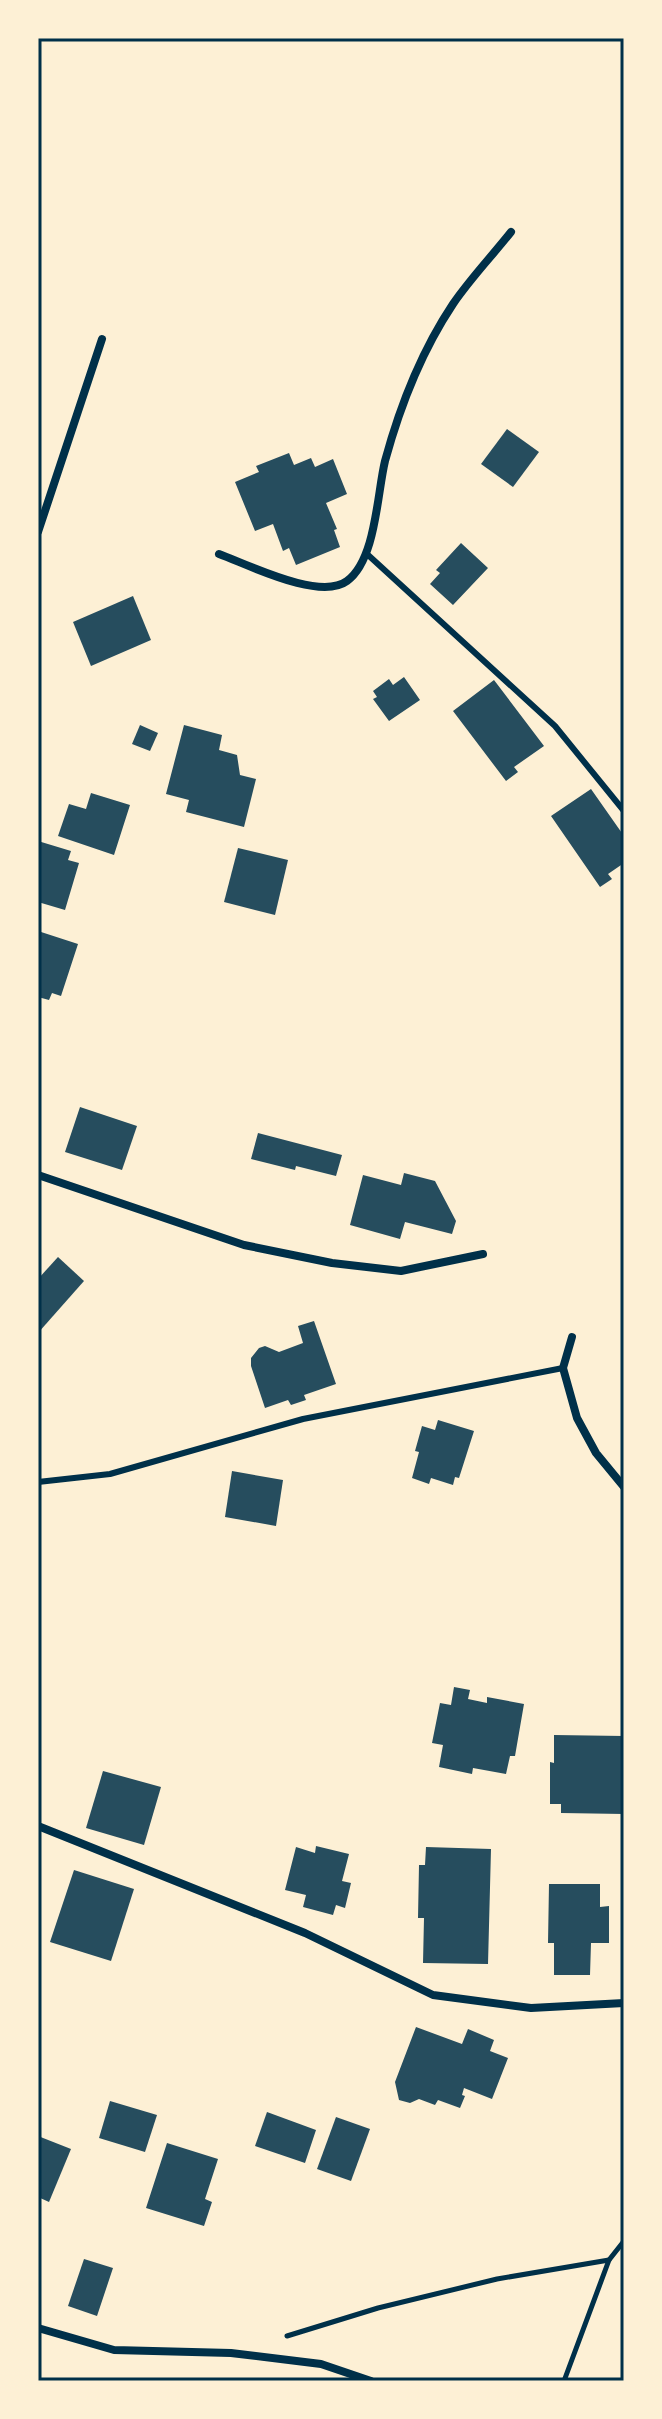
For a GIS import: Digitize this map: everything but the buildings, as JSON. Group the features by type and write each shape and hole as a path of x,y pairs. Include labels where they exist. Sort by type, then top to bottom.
{"street":[{"path":"219,554 305,586 328,588 347,581 367,554 385,461 416,367 454,303 511,232"},
{"path":"38,532 102,339"},
{"path":"38,1175 244,1245 332,1263 401,1271 483,1254"},
{"path":"572,1337 563,1368 577,1418 596,1453 624,1487"},
{"path":"38,1826 305,1933 433,1995 531,2008 624,2003"},
{"path":"38,2328 114,2350 231,2353 321,2364 371,2381"}],"lane":[{"path":"367,554 555,726 624,811"},
{"path":"38,1482 110,1474 303,1419 563,1368"}],"path":[{"path":"564,2381 609,2260 624,2241"},
{"path":"275,2340 378,2308 497,2279 609,2260"}]}
